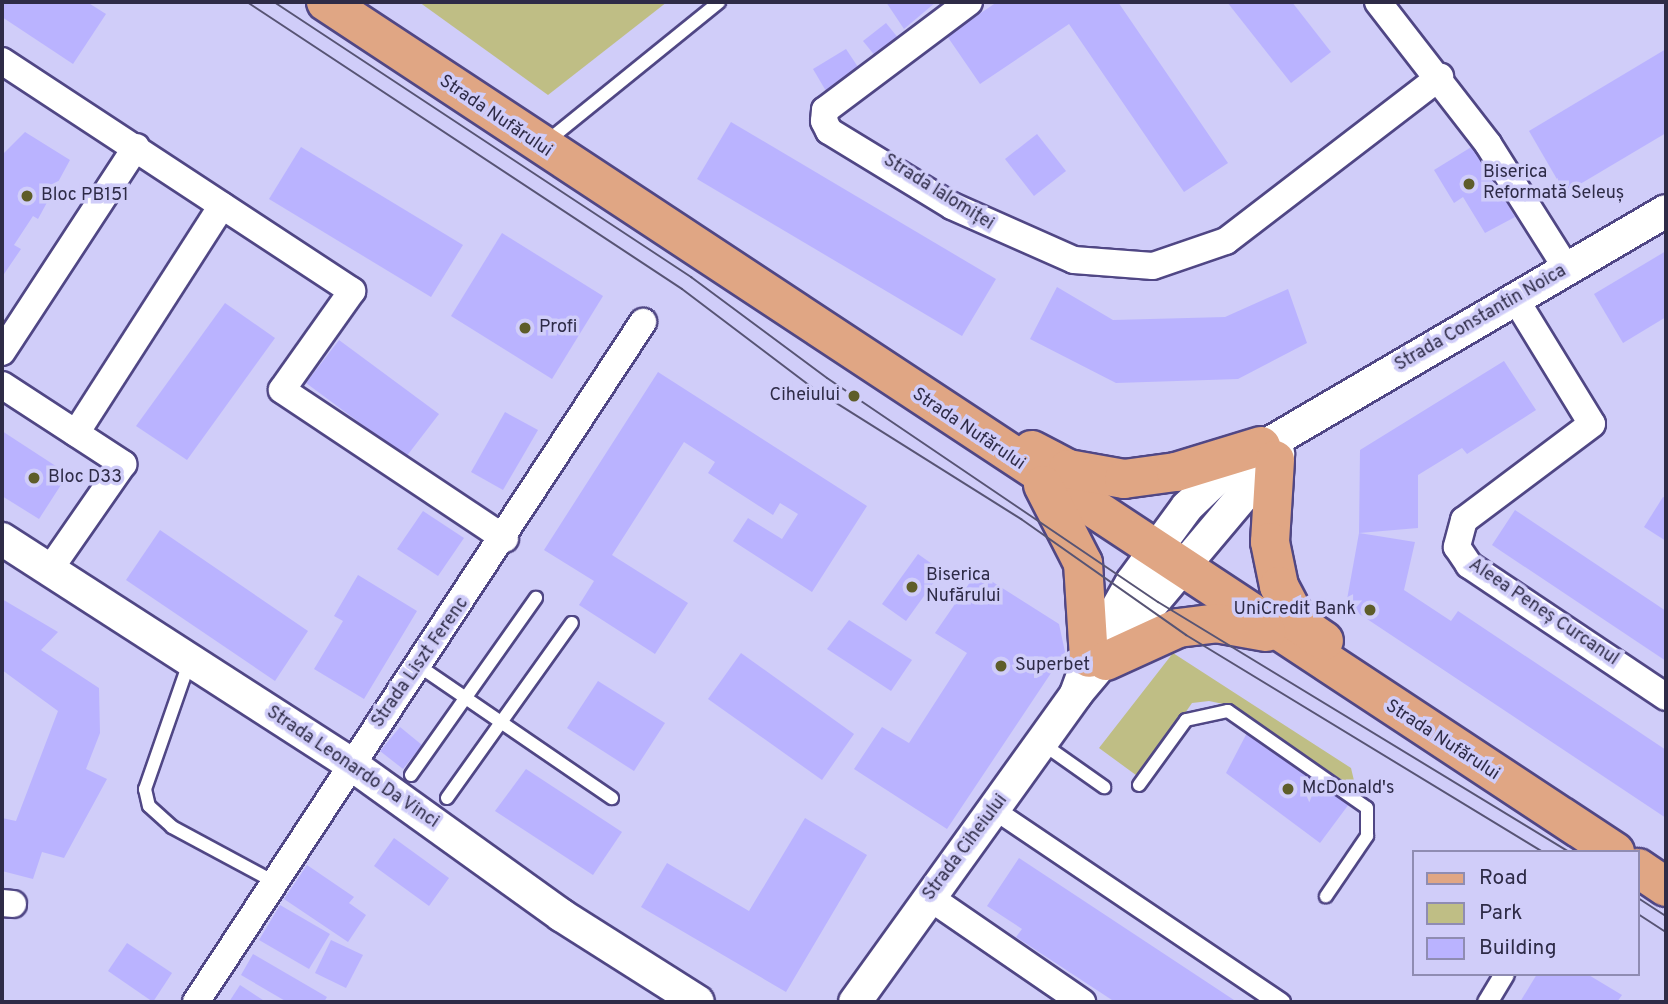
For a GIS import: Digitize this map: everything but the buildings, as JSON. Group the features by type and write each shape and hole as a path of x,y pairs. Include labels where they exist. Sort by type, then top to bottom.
{"main road":[{"name":"Strada Nufărului","path":"326,2 540,148 1035,475 1612,850"},
{"path":"977,435 1014,440 1068,468 1124,479 1176,472 1268,453 1270,542 1287,608 1357,667 1382,703"},
{"path":"1035,475 1083,563 1097,659 1149,638 1194,625 1240,625 1286,637"},
{"path":"1640,869 1666,887"}],"street":[{"name":"Strada Ialomiței","path":"969,2 825,110 824,121 829,131 952,206 1074,260 1153,266 1226,241 1440,77"},
{"path":"1378,2 1440,77 1567,269"},
{"path":"2,62 136,147 352,291 282,390 505,539"},
{"path":"2,352 136,147"},
{"path":"76,433 222,206"},
{"name":"Strada Constantin Noica","path":"1168,561 1295,426 1666,211"},
{"name":"Aleea Peneș Curcanul","path":"1516,300 1592,424 1464,520 1457,547 1469,565 1666,697"},
{"name":"Strada Liszt Ferenc","path":"196,1002 351,764 505,539 643,322"},
{"path":"2,385 123,464 50,569"},
{"name":"Strada Leonardo Da Vinci","path":"2,539 351,764 561,915 698,1002"},
{"name":"Strada Ciheiului","path":"855,1002 1043,744 1097,659 1168,561"},
{"path":"995,810 1280,1002"},
{"path":"929,897 1082,1002"},
{"path":"1487,1002 1503,976"}],"lane":[{"path":"540,148 719,2"},
{"path":"411,775 536,598"},
{"path":"447,798 572,623"},
{"path":"190,660 145,789 149,806 172,827 274,882"},
{"path":"419,666 611,798"},
{"path":"1139,785 1186,720 1228,711 1367,808 1367,836 1326,896"},
{"path":"1043,744 1104,788"}],"green space":[{"path":"419,2 667,2 548,95"},
{"path":"1173,653 1351,768 1356,789 1228,705 1209,701 1192,703 1140,778 1099,748"}],"tram line":[{"path":"247,2 682,289 817,391 1021,519 1186,635 1540,850"},
{"path":"274,2 691,277 827,378 1158,602 1566,850"},
{"path":"1640,899 1666,916"},
{"path":"1640,915 1666,932"}],"place":[{"name":"Biserica Reformată Seleuș","path":"1469,184"},
{"name":"Bloc PB151","path":"27,196"},
{"name":"Profi","path":"525,328"},
{"name":"Ciheiului","path":"854,396"},
{"name":"Bloc D33","path":"34,478"},
{"name":"Biserica Nufărului","path":"912,587"},
{"name":"UniCredit Bank","path":"1370,610"},
{"name":"Superbet","path":"1001,666"},
{"name":"McDonald's","path":"1288,789"}]}
